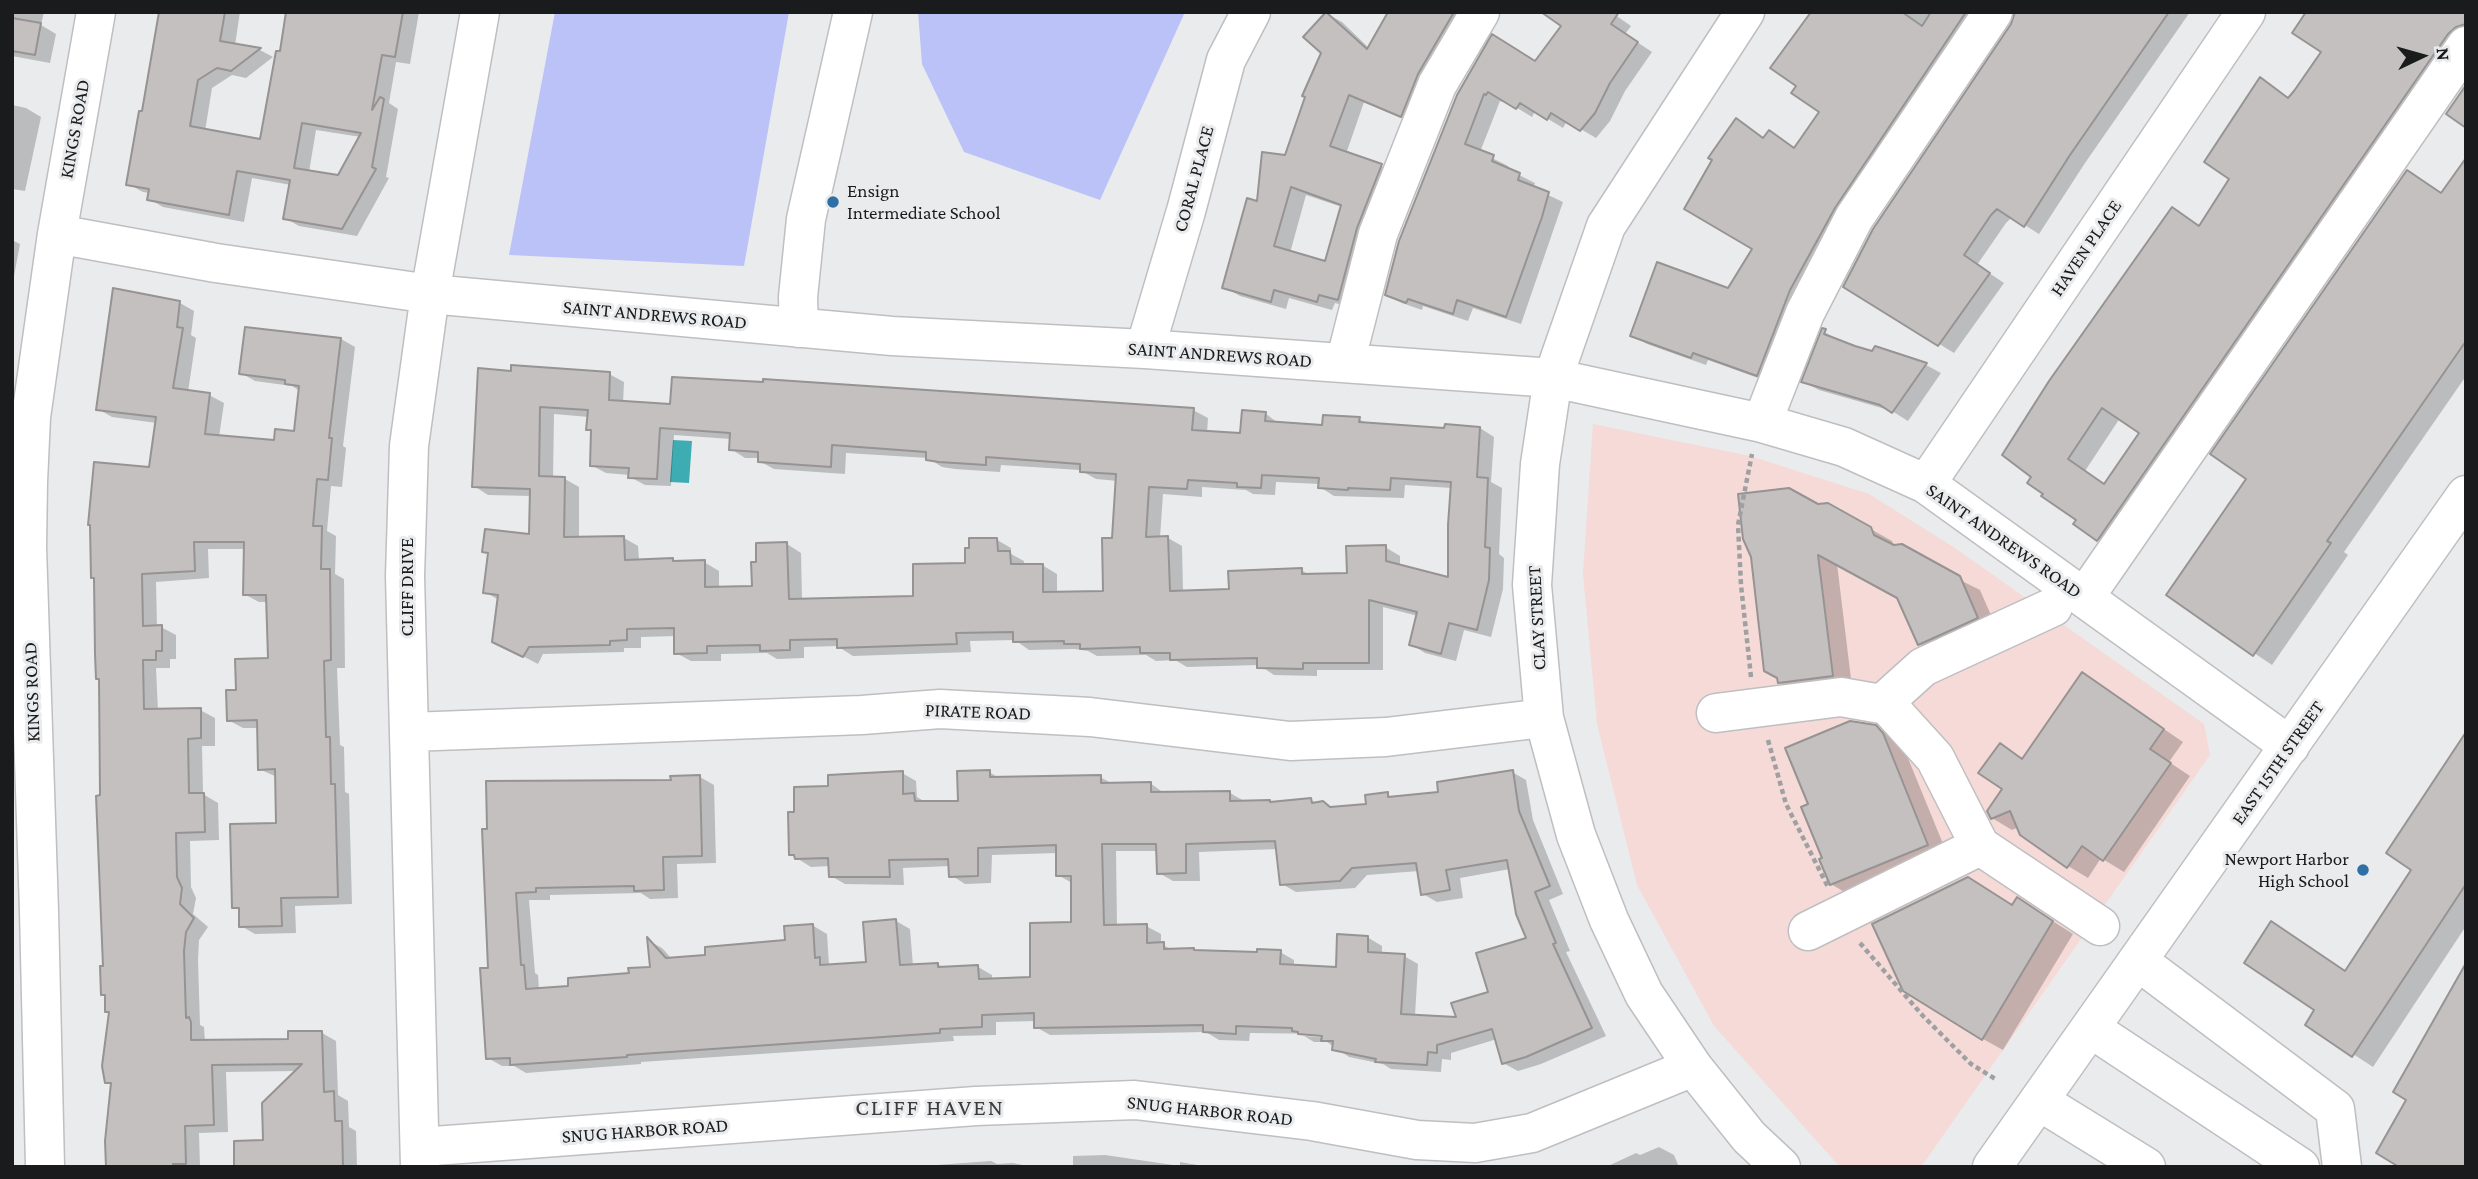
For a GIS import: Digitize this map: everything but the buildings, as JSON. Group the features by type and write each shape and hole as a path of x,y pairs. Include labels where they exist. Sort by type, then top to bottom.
{"street":[{"name":"KINGS ROAD","path":"45,1167 27,495 31,417 57,234 96,12"},
{"name":"CLIFF DRIVE","path":"420,1157 405,576 410,446 430,294 480,12"},
{"path":"799,328 798,297 807,219 853,12"},
{"name":"CORAL PLACE","path":"1145,349 1186,211 1226,60 1251,12"},
{"path":"1345,363 1378,234 1437,85 1480,12"},
{"name":"CLAY STREET","path":"1745,12 1606,226 1553,378 1540,464 1532,585 1544,718 1576,835 1609,920 1644,994 1693,1067 1749,1137 1781,1167"},
{"path":"1758,434 1805,313 1854,218 1993,12"},
{"name":"HAVEN PLACE","path":"1926,484 2246,12"},
{"path":"1882,704 1923,667 2069,602 2466,46"},
{"name":"SAINT ANDREWS ROAD","path":"57,234 216,263 430,294 892,336 1145,349 1553,378 1758,434 1844,447 1926,484 2069,602 2290,746"},
{"name":"EAST 15TH STREET","path":"1992,1167 2466,495"},
{"path":"1716,713 1840,697 1887,705 1935,758 1980,846 2100,926"},
{"name":"PIRATE ROAD","path":"410,732 862,715 940,709 1090,717 1290,741 1386,737 1544,718"},
{"path":"1808,931 1980,846"},
{"path":"2138,961 2336,1109 2342,1167"},
{"path":"2090,1028 2300,1167"},
{"name":"SNUG HARBOR ROAD","path":"420,1157 962,1107 1135,1100 1312,1121 1417,1140 1475,1143 1532,1133 1693,1067"},
{"path":"2039,1101 2126,1162"}],"path":[{"path":"1758,434 1738,525 1749,669 1786,804 1842,914 1867,953 1923,1017 1971,1064 1997,1080"}],"shaded area":[{"path":"555,12 789,12 744,266 509,255"},
{"path":"918,12 1185,12 1100,200 964,152 922,64"},
{"path":"1593,424 1750,456 1869,494 1955,548 2204,724 2210,755 1921,1167 1840,1167 1714,1026 1637,885 1597,724 1583,574"},
{"path":"673,440 692,441 689,483 670,482"}],"place":[{"name":"Ensign Intermediate School","path":"833,202"},
{"name":"Newport Harbor High School","path":"2363,870"}],"district":[{"name":"CLIFF HAVEN","path":"930,1108"}]}
